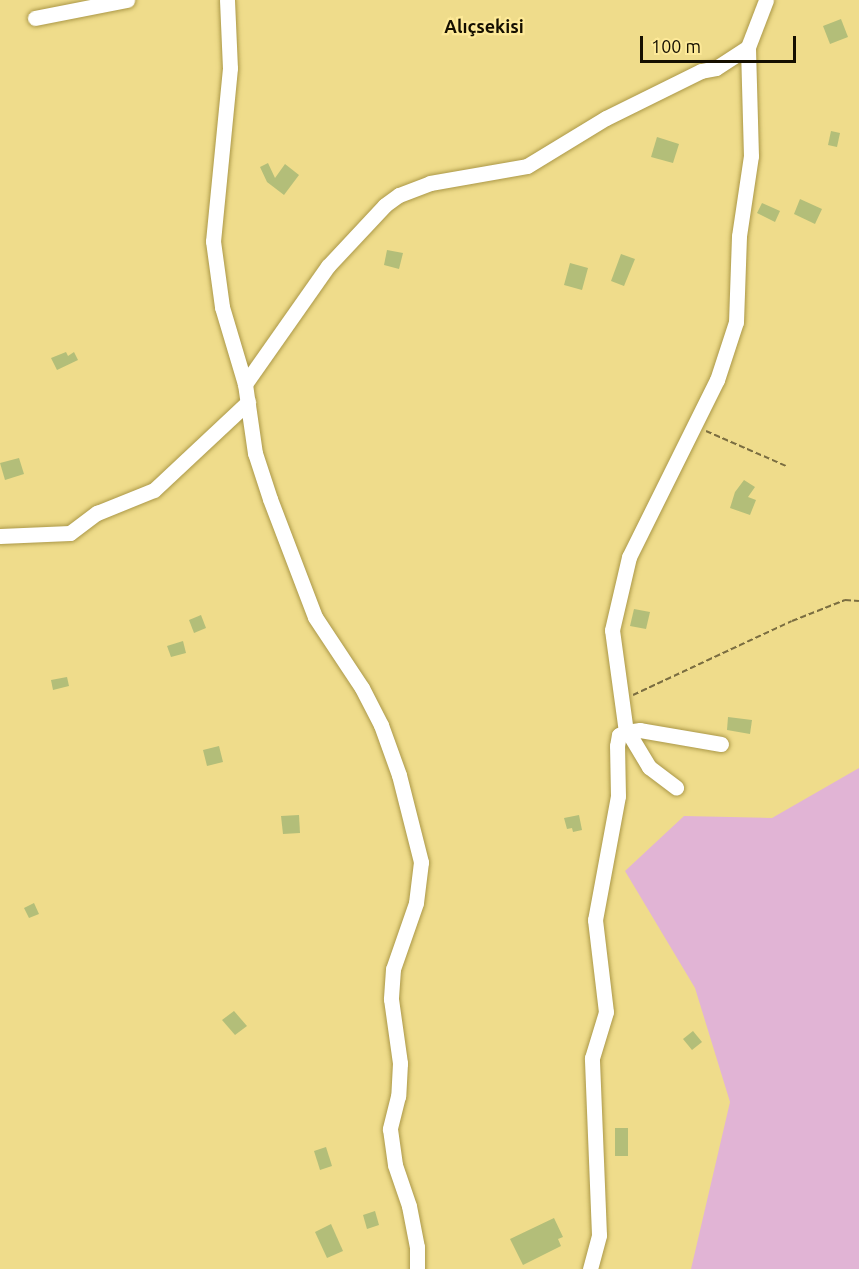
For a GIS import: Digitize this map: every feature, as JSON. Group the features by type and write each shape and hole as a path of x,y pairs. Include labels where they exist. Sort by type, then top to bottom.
{"street":[{"path":"35,18 127,0"},
{"path":"227,0 230,68 213,241 222,307 245,384 255,453 270,500 315,616 362,688 381,725 399,775 421,862 416,903 393,969 391,999 400,1063 398,1096 390,1130 395,1165 409,1206 417,1247 417,1269"},
{"path":"676,787 649,767 627,732 612,630 629,557 717,380 736,322 739,236 751,156 748,47 766,0"},
{"path":"245,384 328,266 385,205 399,195 430,183 528,166 606,118 701,72 716,69 748,47"},
{"path":"0,536 70,533 96,513 154,490 248,402"},
{"path":"590,1269 599,1234 592,1058 606,1012 595,920 618,796 616,746 620,735 640,730 721,744"}],"path":[{"path":"693,425 786,466"},
{"path":"622,699 792,621 845,600 859,601"}],"shaded area":[{"path":"859,768 859,1269 691,1269 730,1102 695,988 625,871 684,816 772,818"}],"building":[{"path":"841,19 848,37 830,44 823,26"},
{"path":"831,131 840,133 837,147 828,145"},
{"path":"657,137 679,144 673,163 651,157"},
{"path":"268,163 275,178 285,164 299,175 284,195 267,182 260,167"},
{"path":"800,199 822,209 815,224 794,214"},
{"path":"762,203 780,211 775,222 757,213"},
{"path":"387,250 403,253 399,269 384,265"},
{"path":"621,254 635,259 624,286 611,281"},
{"path":"570,263 588,268 582,290 564,285"},
{"path":"66,352 68,356 74,352 78,360 57,370 51,358"},
{"path":"19,458 24,474 5,480 0,463"},
{"path":"744,480 755,487 748,497 756,500 750,515 730,508 735,492"},
{"path":"634,609 650,612 646,629 630,626"},
{"path":"201,615 206,628 194,633 189,620"},
{"path":"183,641 186,653 171,657 167,646"},
{"path":"67,677 69,686 53,690 51,680"},
{"path":"728,717 752,720 750,734 727,730"},
{"path":"219,746 223,762 207,766 203,750"},
{"path":"299,815 300,833 283,834 281,816"},
{"path":"579,815 582,830 573,832 572,828 567,829 564,818"},
{"path":"34,903 39,914 29,918 24,908"},
{"path":"234,1011 247,1026 235,1035 222,1020"},
{"path":"693,1031 702,1042 692,1050 683,1039"},
{"path":"615,1128 628,1128 628,1156 615,1156"},
{"path":"326,1147 332,1166 320,1170 314,1151"},
{"path":"375,1211 379,1225 367,1229 363,1215"},
{"path":"554,1218 563,1237 558,1239 561,1246 523,1265 510,1239"},
{"path":"331,1224 343,1251 327,1258 315,1232"}],"district":[{"name":"Alıçsekisi","path":"484,26"}]}
